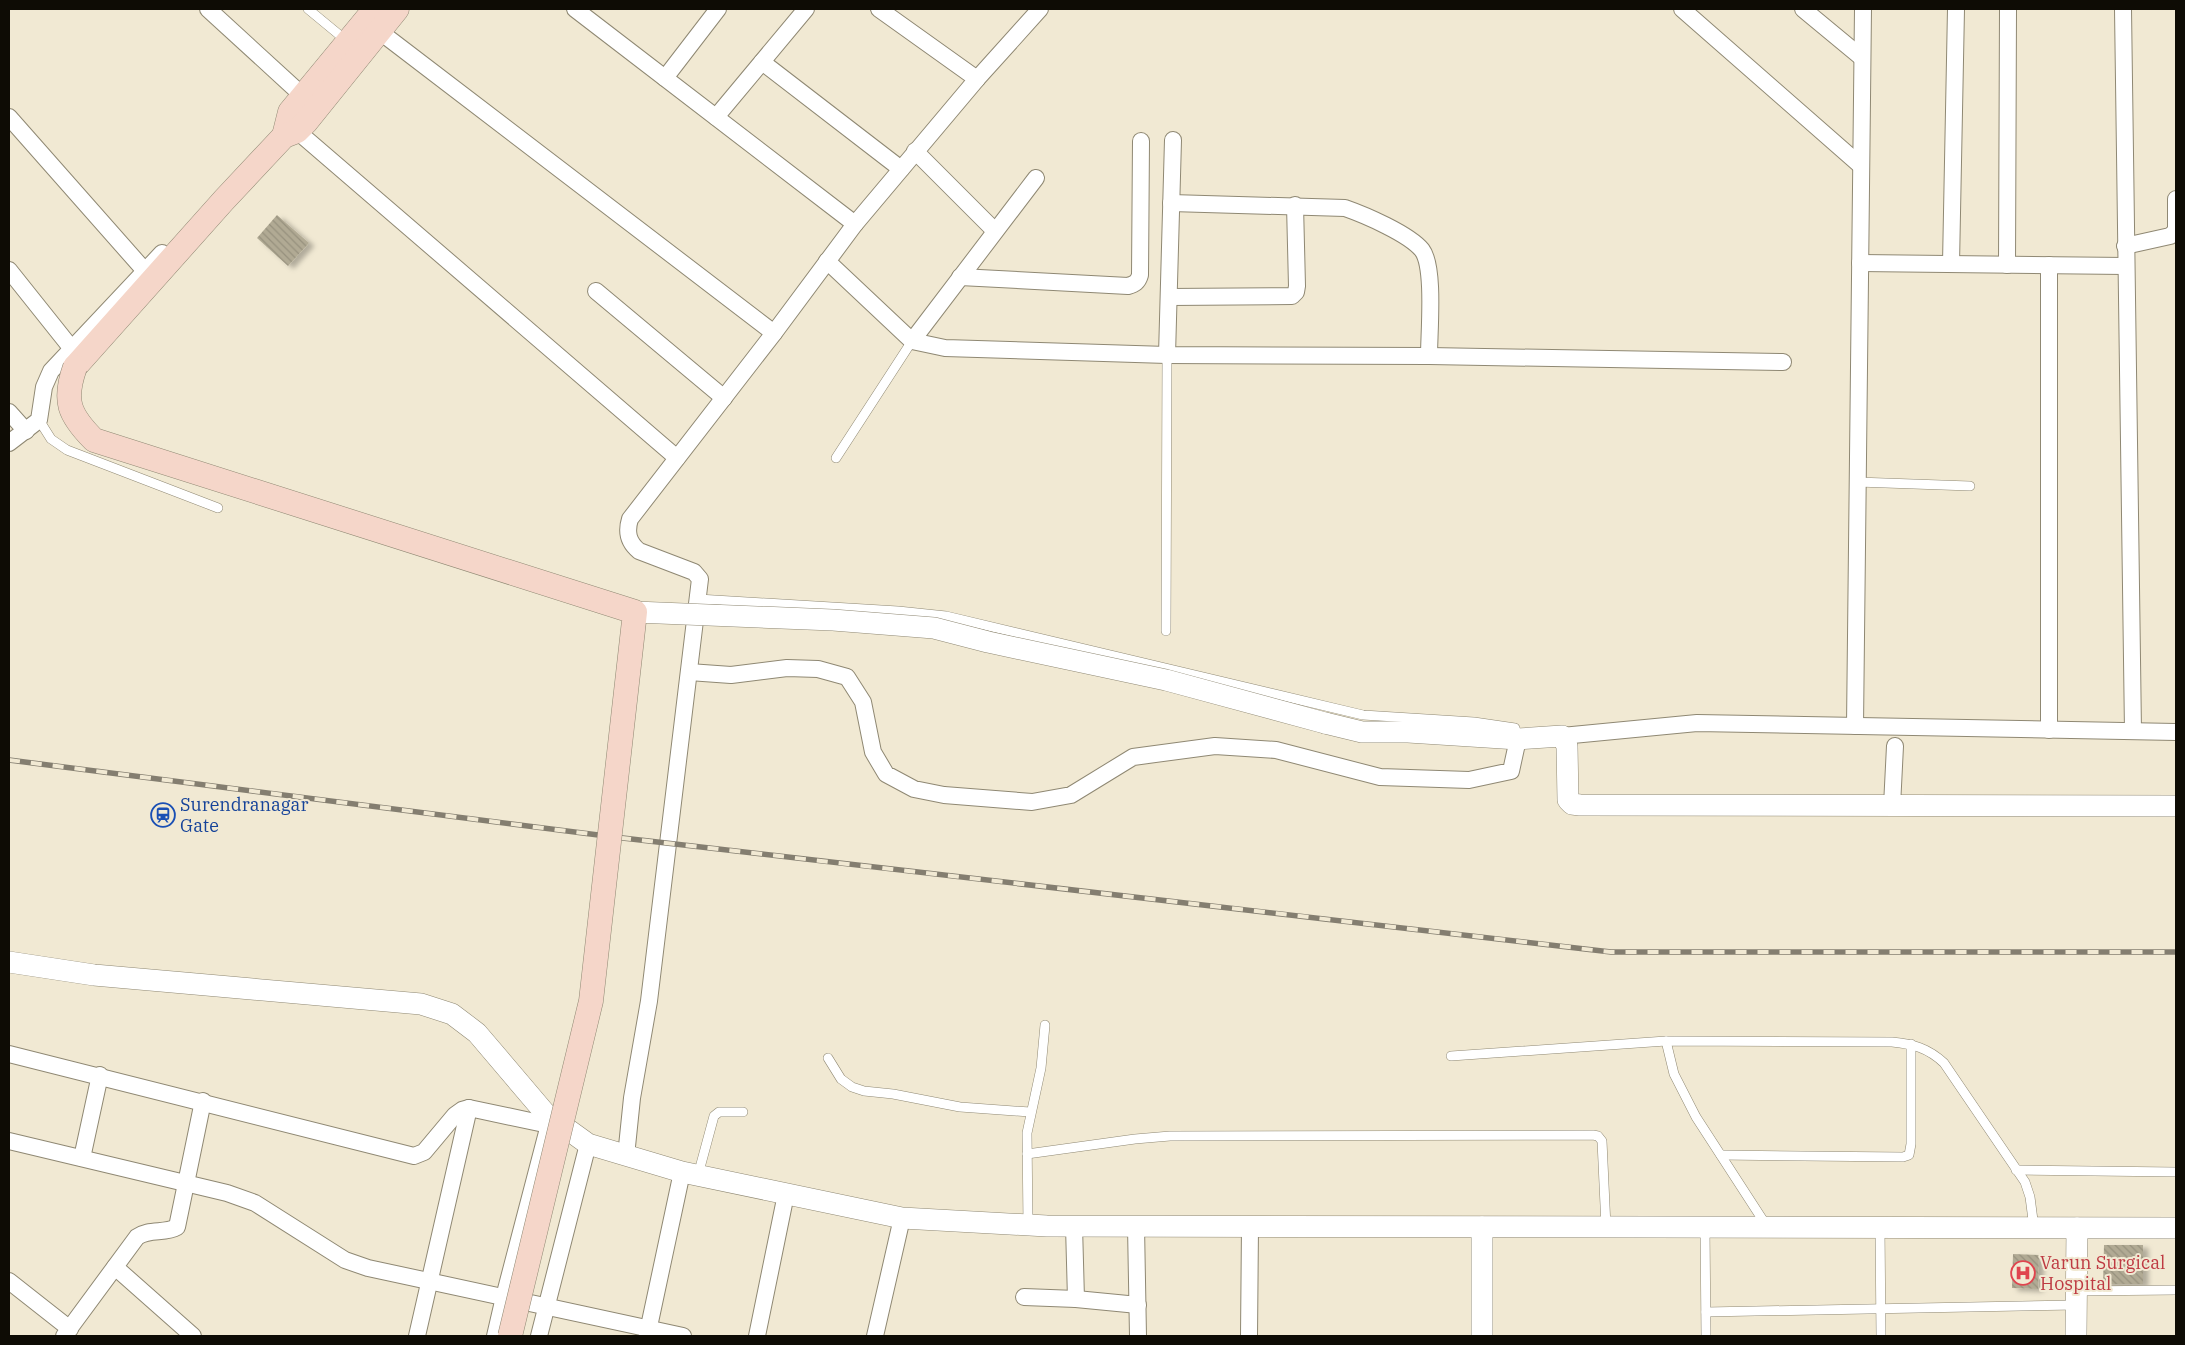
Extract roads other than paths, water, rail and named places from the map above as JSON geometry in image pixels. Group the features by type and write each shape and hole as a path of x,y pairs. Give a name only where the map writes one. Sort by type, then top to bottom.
{"main road":[{"path":"289,130 290,112 348,42 377,20 397,9"},
{"path":"377,20 306,122 289,130 74,358 69,405 77,423 94,440 635,612 591,1001 510,1336"}],"street":[{"path":"208,9 303,96"},
{"path":"576,9 855,224"},
{"path":"665,78 718,9"},
{"path":"716,117 806,9"},
{"path":"879,9 977,79"},
{"path":"626,1156 632,1098 649,1001 700,579 698,575 639,551 633,546 629,539 627,528 630,519 774,333 855,224 977,79 1040,9"},
{"path":"1682,9 1860,165"},
{"path":"1803,9 1861,57"},
{"path":"1855,726 1863,9"},
{"path":"1951,264 1956,9"},
{"path":"2008,9 2008,265"},
{"path":"2123,9 2133,731"},
{"path":"377,20 774,333"},
{"path":"762,62 901,168"},
{"path":"9,118 144,271"},
{"path":"9,443 39,420 44,387 51,371 74,358 144,271 289,130 677,458"},
{"path":"1167,355 1173,140"},
{"path":"960,278 1128,286 1138,281 1140,275 1141,141"},
{"path":"916,151 995,232"},
{"path":"912,341 1036,178"},
{"path":"2125,246 2170,236 2176,231 2176,199"},
{"path":"1171,203 1296,205 1345,208 1369,217 1416,244 1423,251 1429,271 1429,356"},
{"path":"1169,297 1292,296 1296,292 1297,286 1296,205"},
{"path":"827,260 912,341 944,348 1079,354 1429,356 1783,362"},
{"path":"1860,263 2126,266"},
{"path":"2049,265 2049,730"},
{"path":"9,270 74,358"},
{"path":"596,291 724,398"},
{"path":"9,412 26,431"},
{"path":"635,612 833,620 934,628 988,642 1166,680 1325,724 1362,732 1408,732 1518,739 1697,723 2176,732"},
{"path":"689,672 731,675 787,668 818,669 847,677 863,702 873,752 886,774 914,789 944,795 1032,802 1071,795 1133,757 1215,746 1276,750 1380,777 1469,780 1511,771 1518,739"},
{"path":"1562,736 1567,746 1568,800 1572,804 2176,806"},
{"path":"1892,806 1895,746"},
{"path":"9,962 94,975 421,1004 452,1014 477,1033 545,1112 550,1121 495,1336"},
{"path":"9,1054 203,1101 414,1156 424,1152 456,1115 462,1110 469,1108 550,1121 588,1144 690,1174 902,1218 1074,1226 2176,1228"},
{"path":"82,1158 100,1076"},
{"path":"9,1281 67,1332 142,1234 172,1229 177,1226 203,1101"},
{"path":"417,1336 469,1108"},
{"path":"9,1141 227,1193 255,1204 345,1260 368,1268 545,1306 647,1332 683,1336"},
{"path":"539,1336 545,1306 588,1144"},
{"path":"647,1332 690,1174"},
{"path":"757,1336 786,1194"},
{"path":"876,1336 902,1218"},
{"path":"1074,1226 1076,1299"},
{"path":"1136,1226 1138,1336"},
{"path":"1249,1336 1250,1227"},
{"path":"1482,1227 1482,1336"},
{"path":"2076,1336 2077,1228"},
{"path":"115,1267 193,1336"},
{"path":"1024,1297 1076,1299 1138,1305"}],"lane":[{"path":"308,9 348,42"},
{"path":"836,458 912,341"},
{"path":"1166,632 1167,355"},
{"path":"39,420 51,439 67,450 218,508"},
{"path":"1858,482 1970,486"},
{"path":"698,599 898,611 946,616 1363,715 1474,722 1515,728 1518,739"},
{"path":"1028,1225 1027,1154 1030,1112 1042,1059 1045,1025"},
{"path":"1666,1041 1674,1074 1682,1092 1767,1228"},
{"path":"1451,1056 1666,1041 1883,1042 1910,1044 1934,1054 1944,1063 2025,1182 2030,1197 2034,1228"},
{"path":"1721,1155 1903,1157 1909,1155 1911,1144 1910,1044"},
{"path":"828,1058 841,1080 852,1087 864,1091 893,1094 960,1107 1030,1112"},
{"path":"690,1174 714,1116 719,1112 743,1112"},
{"path":"1027,1154 1170,1136 1593,1135 1598,1136 1602,1141 1606,1227"},
{"path":"2016,1170 2176,1172"},
{"path":"1705,1228 1706,1336"},
{"path":"1880,1228 1881,1336"},
{"path":"1706,1312 1881,1309 2176,1290"}],"railway":[{"path":"9,760 614,837 1611,952 2176,952"}],"place":[{"name":"Surendranagar Gate","path":"163,815"},
{"name":"Varun Surgical Hospital","path":"2023,1273"}]}
